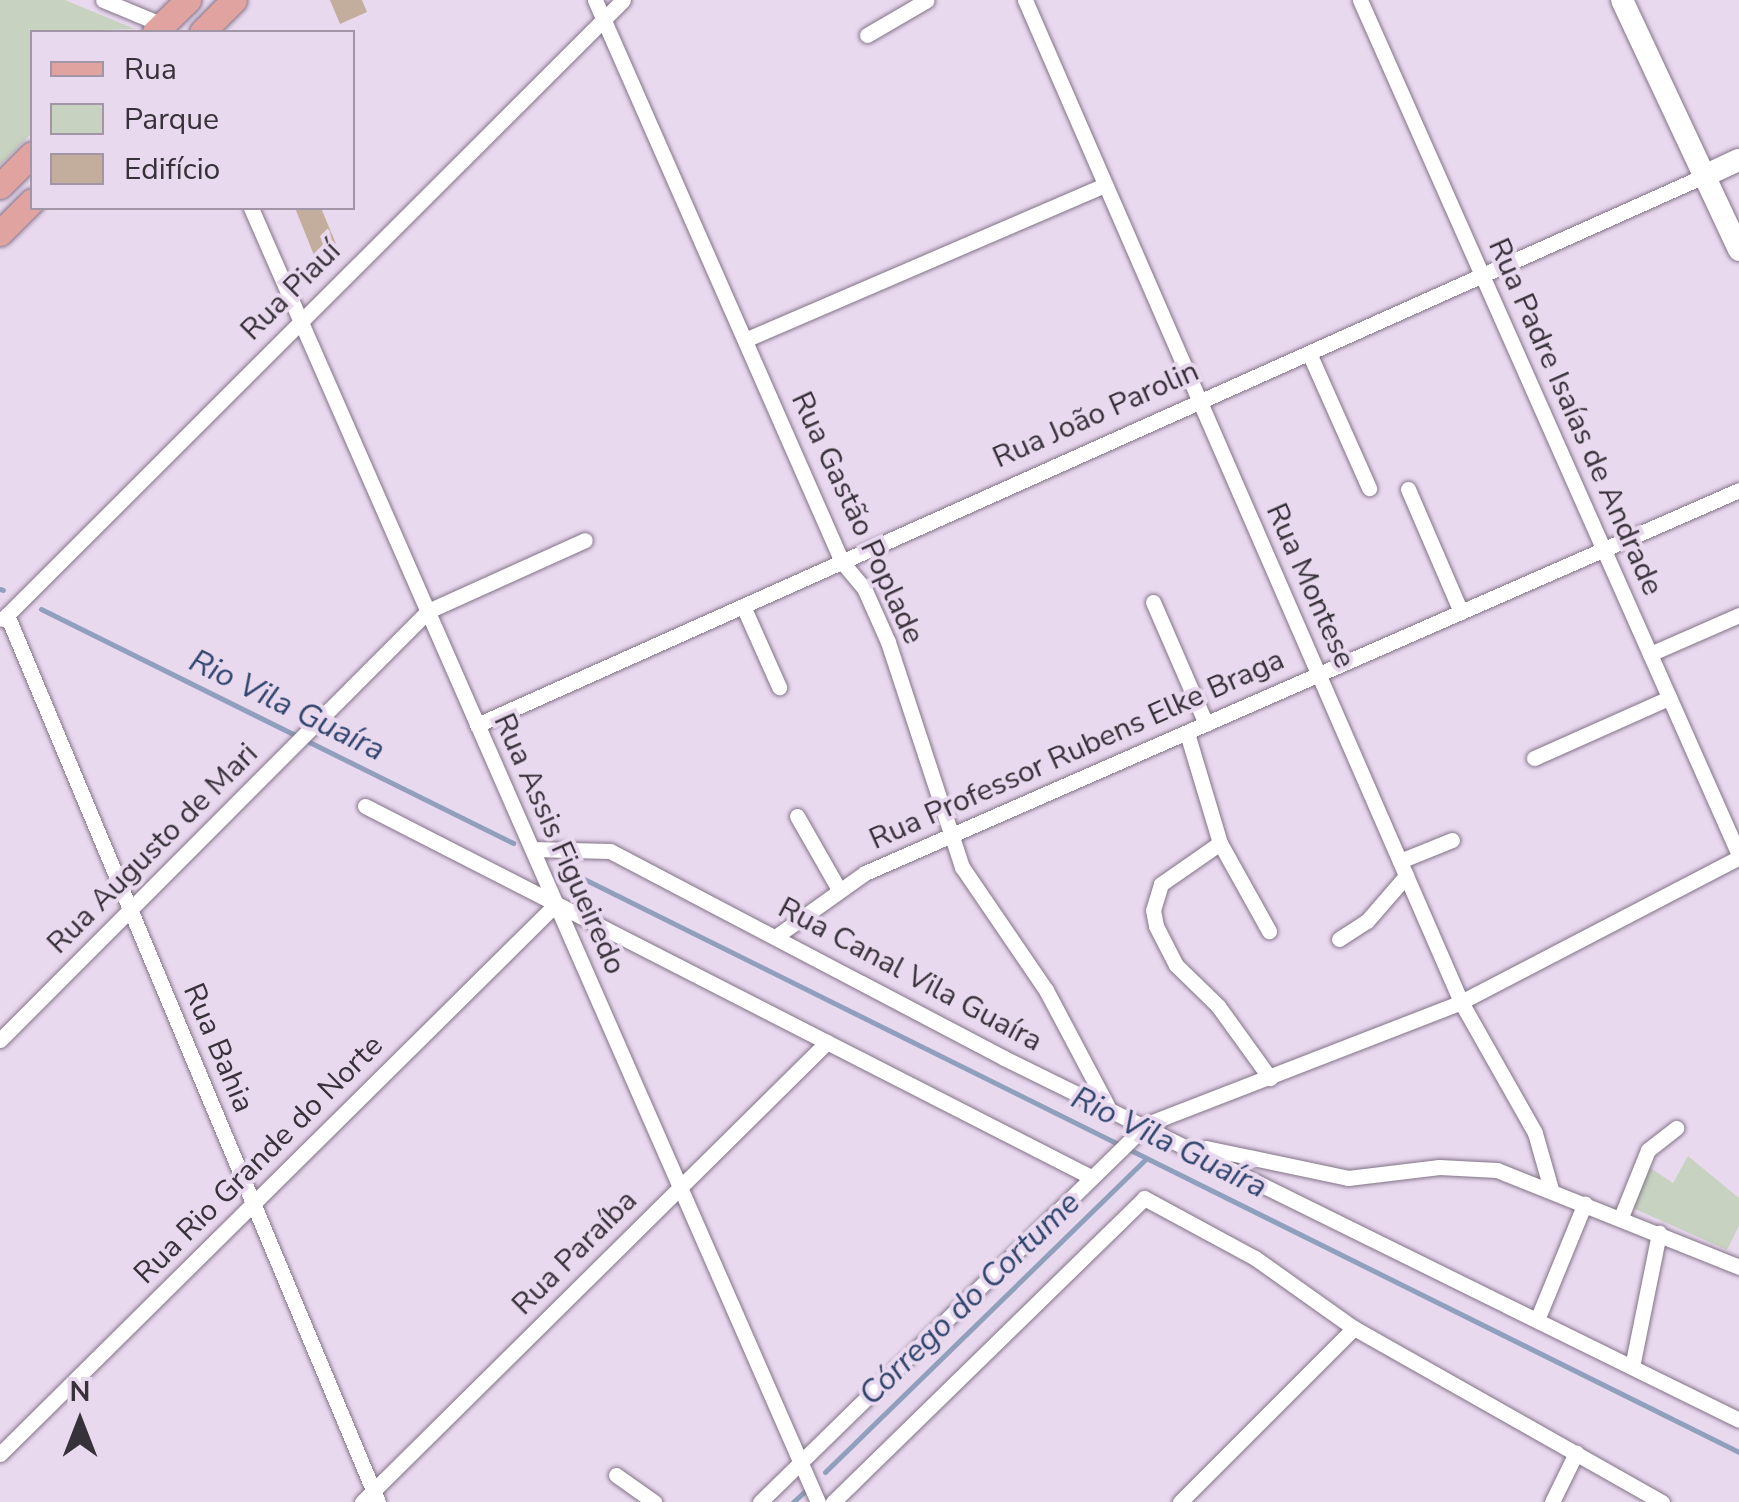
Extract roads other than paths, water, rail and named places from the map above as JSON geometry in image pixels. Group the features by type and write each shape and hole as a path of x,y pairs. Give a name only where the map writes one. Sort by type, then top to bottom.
{"main road":[{"path":"159,29 188,0"},
{"path":"204,30 234,0"},
{"path":"1622,0 1739,250"},
{"path":"0,186 30,156"},
{"name":"Rua João Parolin","path":"1704,176 1739,160"},
{"path":"0,233 30,203"}],"street":[{"path":"102,0 159,29"},
{"name":"Rua Gastão Poplade","path":"595,0 842,562 864,588 888,642 951,836 971,885 1046,990 1108,1105"},
{"name":"Rua Piauí","path":"3,618 623,0"},
{"path":"867,35 927,0"},
{"name":"Rua Montese","path":"1025,0 1462,1002 1535,1133 1551,1189"},
{"name":"Rua Padre Isaías de Andrade","path":"1360,0 1739,856"},
{"name":"Rua João Parolin","path":"477,724 1704,176"},
{"path":"744,340 1105,185"},
{"name":"Rua Assis Figueiredo","path":"252,210 818,1502"},
{"path":"1308,353 1369,488"},
{"path":"1408,488 1461,612"},
{"name":"Rua Professor Rubens Elke Braga","path":"778,935 838,888 1739,490"},
{"path":"428,610 585,540"},
{"path":"1153,602 1206,724"},
{"path":"743,606 779,687"},
{"name":"Rua Augusto de Mari","path":"0,1040 428,610"},
{"path":"1650,654 1739,615"},
{"name":"Rua Bahia","path":"3,618 253,1204 371,1498"},
{"path":"1534,758 1669,698"},
{"path":"1186,732 1220,843 1269,930"},
{"path":"365,806 1091,1177"},
{"path":"796,816 838,888"},
{"path":"1340,939 1367,921 1403,868 1452,840"},
{"path":"1220,843 1161,884 1153,910 1156,926 1176,965 1218,1006 1270,1078"},
{"name":"Rua Canal Vila Guaíra","path":"532,849 610,851 778,935 928,1019 1148,1124 1739,1420"},
{"path":"760,1502 1148,1124 1462,1002 1739,856"},
{"name":"Rua Rio Grande do Norte","path":"0,1454 556,904"},
{"name":"Rua Paraíba","path":"371,1498 826,1042"},
{"path":"1621,1217 1648,1150 1676,1128"},
{"path":"1189,1145 1348,1178 1464,1166 1551,1189 1734,1264 1739,1244"},
{"path":"833,1502 1144,1198 1255,1258 1354,1328 1662,1502"},
{"path":"1536,1320 1585,1204"},
{"path":"1632,1368 1659,1233"},
{"path":"1180,1502 1354,1328"},
{"path":"1552,1502 1576,1454"},
{"path":"616,1475 654,1502"}],"waterway":[{"name":"Rio Vila Guaíra","path":"41,609 513,843"},
{"name":"Rio Vila Guaíra","path":"578,876 1739,1452"},
{"name":"Córrego do Cortume","path":"825,1472 1145,1160"},
{"name":"Córrego do Cortume","path":"793,1502 804,1492"}]}
